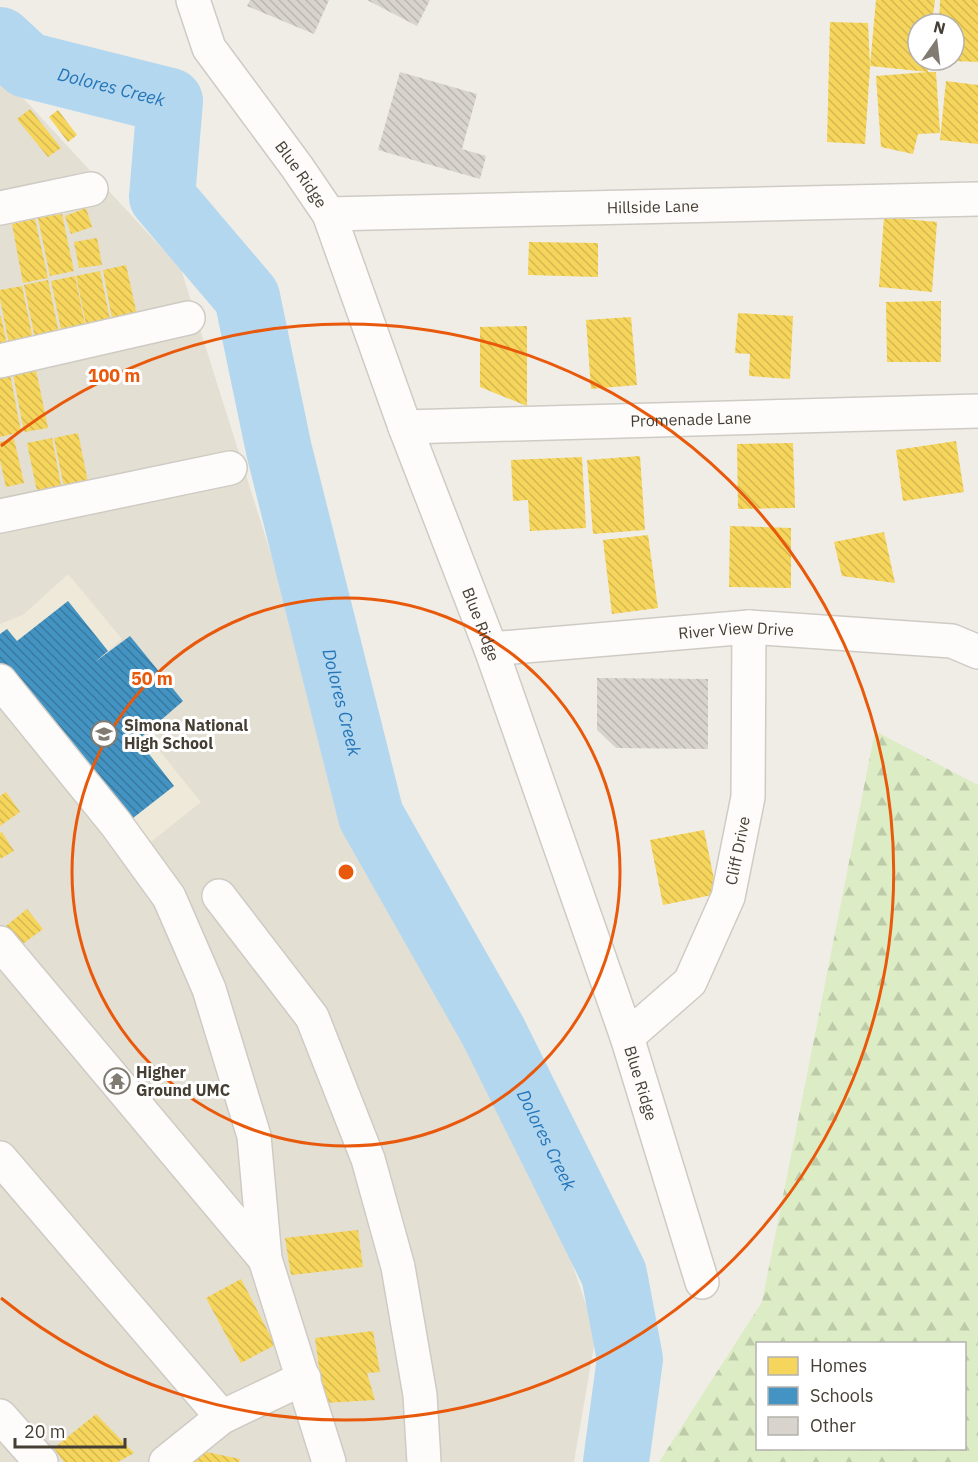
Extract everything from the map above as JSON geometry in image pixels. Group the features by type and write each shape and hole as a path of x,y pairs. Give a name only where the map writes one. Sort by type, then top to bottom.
{"street":[{"name":"Blue Ridge","path":"193,0 209,48 297,166 329,214 405,427 491,649 627,1037 702,1282"},
{"path":"0,208 91,189"},
{"name":"Hillside Lane","path":"329,214 978,199"},
{"path":"0,361 188,318"},
{"name":"Promenade Lane","path":"405,427 978,411"},
{"path":"0,516 230,468"},
{"name":"River View Drive","path":"491,649 749,627 952,641 978,652"},
{"name":"Cliff Drive","path":"627,1037 690,982 728,897 748,797 749,627"},
{"path":"0,681 116,824 169,897 209,989 254,1136 265,1259 329,1462"},
{"path":"219,896 312,1017 368,1159 398,1267 420,1395 424,1462"},
{"path":"4,957 265,1259"},
{"path":"0,1158 222,1417"},
{"path":"166,1462 222,1417 304,1378"},
{"path":"0,1416 41,1462"}],"shaded area":[{"path":"0,73 181,269 299,643 345,814 543,1179 596,1334 574,1462 0,1462"},
{"name":"Simona National High School","path":"68,574 122,639 91,666 201,802 151,842 0,657 0,624 23,615"}],"green space":[{"path":"875,731 978,785 978,1462 659,1462 762,1302"}],"building: Homes":[{"path":"876,0 935,0 934,12 906,12 906,70 870,66"},
{"path":"940,0 978,0 978,62 966,62 966,12 940,12"},
{"path":"830,22 868,23 870,66 865,144 827,142"},
{"path":"936,72 940,133 918,134 913,154 881,147 876,76"},
{"path":"946,81 978,85 978,144 940,140"},
{"path":"30,109 61,148 48,157 17,119"},
{"path":"58,110 77,135 68,142 49,117"},
{"path":"86,208 92,227 71,234 65,216"},
{"path":"62,214 74,271 50,276 38,218"},
{"path":"884,217 937,222 932,292 879,287"},
{"path":"35,219 48,278 23,283 12,224"},
{"path":"97,238 102,265 79,268 74,242"},
{"path":"529,242 598,243 598,277 528,275"},
{"path":"126,265 139,324 114,329 103,270"},
{"path":"100,271 112,329 88,334 76,276"},
{"path":"75,276 87,334 63,339 51,281"},
{"path":"48,280 60,338 36,343 24,285"},
{"path":"22,286 34,344 10,349 0,290"},
{"path":"941,301 941,362 887,362 886,302"},
{"path":"738,313 793,316 790,379 749,376 750,354 735,353"},
{"path":"0,316 8,350 0,352"},
{"path":"631,317 637,385 591,389 586,320"},
{"path":"527,326 527,406 480,387 480,327"},
{"path":"36,370 48,428 24,432 13,374"},
{"path":"10,374 21,432 0,437 0,376"},
{"path":"78,433 90,492 66,497 54,438"},
{"path":"52,438 63,496 39,501 27,443"},
{"path":"14,439 24,483 6,487 0,460 0,442"},
{"path":"956,441 964,492 903,501 896,450"},
{"path":"793,443 795,508 738,509 737,444"},
{"path":"640,456 645,530 593,534 587,460"},
{"path":"582,457 586,528 530,531 528,500 513,501 511,460"},
{"path":"730,526 791,528 791,588 729,587"},
{"path":"884,532 895,583 842,576 834,542"},
{"path":"648,535 658,608 612,614 603,540"},
{"path":"6,792 20,812 0,826 0,796"},
{"path":"704,830 717,894 663,905 650,840"},
{"path":"2,832 14,851 0,859 0,833"},
{"path":"27,909 43,929 16,949 1,930"},
{"path":"358,1230 363,1267 291,1275 285,1238"},
{"path":"241,1279 275,1345 241,1363 206,1298"},
{"path":"373,1331 380,1372 367,1373 375,1400 324,1403 315,1338"},
{"path":"96,1414 134,1453 118,1462 64,1462 54,1448"},
{"path":"192,1449 240,1459 239,1462 185,1462"}],"building: Schools":[{"name":"Simona National High School","path":"68,601 108,651 95,662 130,636 183,701 138,740 174,786 133,818 41,704 31,712 0,673 0,634 7,629 17,641"}],"building: Other":[{"path":"250,0 329,0 314,34 247,6"},
{"path":"367,0 430,0 417,26"},
{"path":"400,72 477,94 462,149 486,156 480,179 378,150"},
{"path":"597,678 708,679 708,749 616,748 597,730"}],"waterway":[{"name":"Dolores Creek","path":"0,40 27,65 170,101 162,197 247,297 279,450 371,816 493,1031 614,1274 630,1359 616,1462"}],"place":[{"name":"Simona National High School","path":"104,734"},
{"name":"Higher Ground UMC","path":"117,1081"}]}
